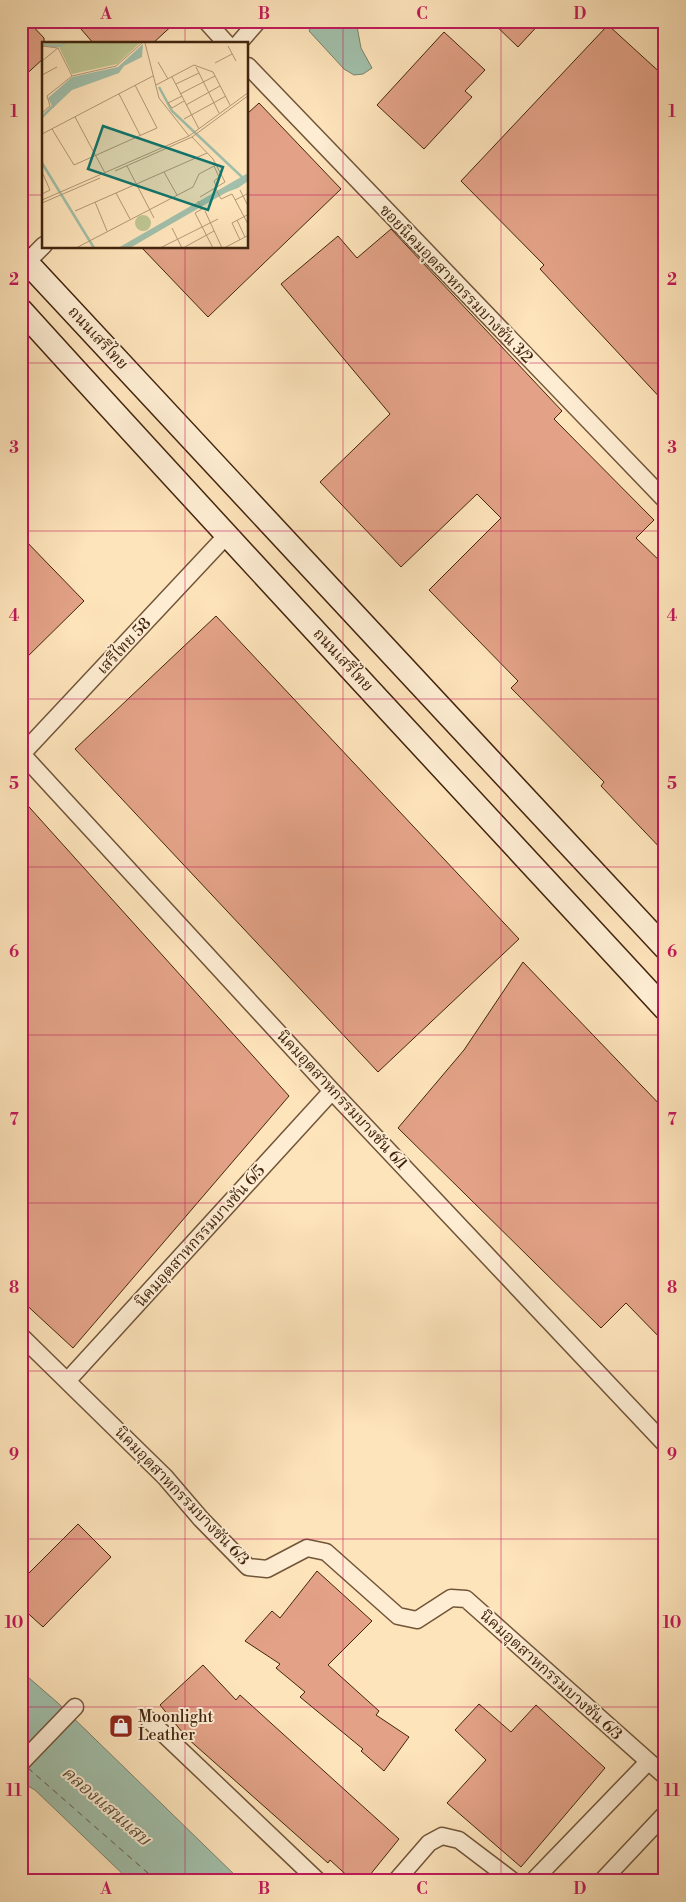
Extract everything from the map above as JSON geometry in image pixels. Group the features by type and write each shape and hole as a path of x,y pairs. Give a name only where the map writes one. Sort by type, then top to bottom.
{"main road":[{"name":"ถนนเสรีไทย","path":"23,262 665,948"},
{"name":"ถนนเสรีไทย","path":"21,310 226,536 293,605 665,1009"}],"street":[{"path":"206,21 225,42"},
{"path":"240,42 258,21"},
{"name":"ซอยนิคมอุตสาหกรรมบางชัน 3/2","path":"249,67 665,500"},
{"path":"23,262 42,247"},
{"name":"เสรีไทย 58","path":"22,754 226,536"},
{"name":"นิคมอุตสาหกรรมบางชัน 6/1","path":"22,754 332,1091 665,1444"},
{"name":"นิคมอุตสาหกรรมบางชัน 6/5","path":"68,1380 332,1091"},
{"name":"นิคมอุตสาหกรรมบางชัน 6/3","path":"21,1336 165,1477 201,1519 248,1566 267,1569 307,1548 326,1552 398,1616 417,1620 451,1598 466,1599 665,1776"},
{"path":"21,1764 74,1709"},
{"path":"149,1720 318,1881"},
{"path":"533,1881 648,1762"},
{"path":"602,1881 665,1814"},
{"path":"396,1881 429,1843 442,1836 459,1840 513,1881"}],"water":[{"path":"314,21 356,21 361,48 372,68 363,74 354,75 344,69 309,31"},
{"name":"คลองแสนแสบ","path":"21,1671 58,1703 241,1881 130,1881 35,1790 21,1782"}],"building":[{"path":"21,21 28,21 44,38 44,42 42,42 42,60 21,79"},
{"path":"74,21 177,21 154,42 92,42"},
{"path":"491,21 542,21 518,47"},
{"path":"608,25 665,77 665,403 540,269 544,265 461,181"},
{"path":"444,32 485,70 465,91 472,97 424,149 377,105"},
{"path":"259,103 341,189 208,317 143,249 249,249 249,112"},
{"path":"391,229 562,411 554,419 654,520 636,538 665,566 665,853 601,786 604,782 511,688 518,681 429,590 501,518 477,494 401,567 320,482 390,414 281,284 338,236 357,258"},
{"path":"21,536 84,601 21,663"},
{"path":"216,616 519,939 378,1072 75,749"},
{"path":"21,798 289,1096 73,1348 21,1300"},
{"path":"523,962 665,1110 665,1343 626,1303 601,1328 398,1128 464,1050"},
{"path":"78,1524 111,1557 43,1627 21,1607 21,1581"},
{"path":"317,1571 372,1621 328,1665 379,1711 376,1715 409,1737 384,1771 361,1751 363,1749 300,1697 305,1692 276,1668 280,1664 245,1641 272,1611 280,1618"},
{"path":"203,1665 236,1700 240,1695 399,1839 365,1881 353,1881 330,1860 328,1863 187,1738 160,1705"},
{"path":"479,1704 511,1732 536,1705 605,1768 521,1867 447,1803 486,1760 455,1730"}],"ferry route":[{"path":"28,1768 157,1881"}],"place":[{"name":"Moonlight Leather","path":"121,1726"}]}
